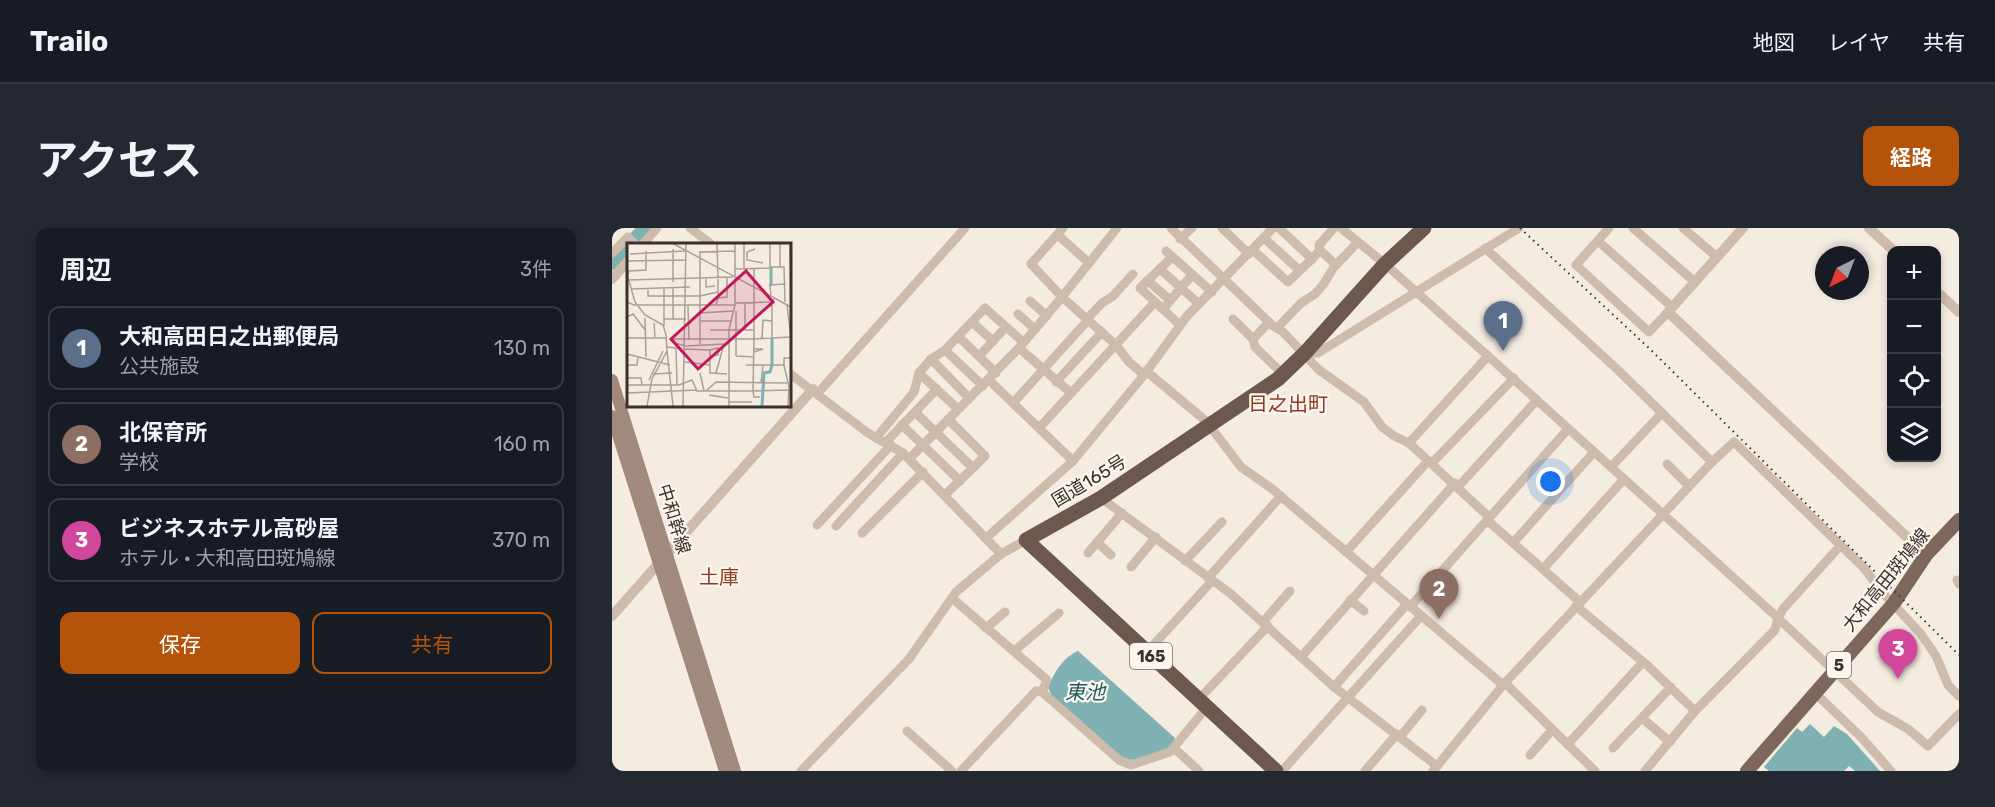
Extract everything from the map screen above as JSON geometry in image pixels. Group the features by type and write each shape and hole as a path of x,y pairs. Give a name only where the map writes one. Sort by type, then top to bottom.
{"highway":[{"name":"国道165号","path":"1026,540 1101,498 1210,426 1283,374 1305,353 1385,264 1424,228"},
{"name":"165","path":"1026,540 1276,771"}],"main road":[{"name":"中和幹線","path":"612,380 735,771"},
{"name":"中和幹線","path":"612,416 725,771"},
{"name":"大和高田斑鳩線","path":"1747,771 1894,603 1926,555 1959,520"}],"street":[{"path":"644,243 657,228"},
{"path":"690,228 710,243"},
{"path":"612,616 666,553 965,228"},
{"path":"1171,228 1180,239 1305,353 1318,369 1364,402 1383,427 1394,436 1409,442 1456,485 1513,543 1695,711"},
{"path":"1180,239 1192,228"},
{"path":"1222,228 1288,282 1320,250"},
{"path":"986,538 1073,461 1145,373 1180,325 1273,228"},
{"path":"1279,228 1312,260"},
{"path":"1336,265 1320,250 1318,245 1341,228 1514,378 1878,712 1908,729 1928,746 1959,714"},
{"path":"1305,353 1318,353 1519,228"},
{"path":"1609,228 1576,265 1649,332 1743,228"},
{"path":"1633,228 1695,282"},
{"path":"1683,228 1717,257"},
{"path":"1869,228 1889,246"},
{"path":"836,526 906,456 923,445 989,380 1047,316 1113,229"},
{"path":"1089,263 1060,231 1031,264 1062,297 1116,345 1129,362 1210,426 1241,467 1281,496 1408,606 1504,684 1595,771"},
{"path":"612,253 628,237 634,243"},
{"path":"1264,238 1299,270"},
{"path":"1598,241 1926,555"},
{"path":"1253,339 1315,294 1336,265 1358,242"},
{"path":"1485,248 1712,462"},
{"path":"1180,325 1140,288 1160,269 1169,254 1212,292"},
{"path":"612,279 627,262"},
{"path":"1160,269 1199,304"},
{"path":"1013,403 1102,303 1113,296 1133,274"},
{"path":"1039,428 1116,345 1159,305 1170,300 1192,275"},
{"path":"1148,281 1170,300"},
{"path":"1941,296 1959,312"},
{"path":"1030,301 1047,316"},
{"path":"876,438 914,392 919,373 986,308 1043,369 1071,393"},
{"path":"1018,314 1035,329"},
{"path":"1233,319 1253,339 1255,347 1283,374"},
{"path":"972,322 993,341"},
{"path":"979,356 1006,327"},
{"path":"1056,382 1102,332"},
{"path":"958,336 979,356 989,380"},
{"path":"945,350 989,380 1073,461"},
{"path":"1409,442 1488,356"},
{"path":"931,359 969,398"},
{"path":"919,373 958,410"},
{"path":"790,374 876,438 906,456 1001,554"},
{"path":"1346,552 1430,462 1514,378"},
{"path":"817,525 902,425 937,389"},
{"path":"1301,657 1373,574 1537,400"},
{"path":"915,412 973,468"},
{"path":"1611,467 1662,413"},
{"path":"945,495 985,456 948,419"},
{"path":"902,425 960,481"},
{"path":"1334,687 1568,429"},
{"path":"1101,498 1231,594 1334,687 1398,735 1437,769 1504,684 1689,486 1734,442 1864,568 1921,634 1936,656 1948,686 1959,696"},
{"path":"1513,543 1594,452"},
{"path":"1667,464 1689,486"},
{"path":"862,533 923,472"},
{"path":"1543,569 1624,479"},
{"path":"1147,652 1281,496"},
{"path":"1088,553 1122,513"},
{"path":"1185,561 1222,522"},
{"path":"1131,567 1156,537"},
{"path":"801,771 909,658 962,586 1001,554 1026,540"},
{"path":"1097,542 1111,555"},
{"path":"1645,771 1695,711 1775,630 1778,618 1840,546"},
{"path":"961,771 1036,691 1042,692 1128,768 1166,754 1173,748 1203,703 1290,591"},
{"path":"952,598 1047,680 1042,692"},
{"path":"1350,600 1364,611"},
{"path":"986,628 1005,612"},
{"path":"1014,651 1059,613"},
{"path":"1282,771 1420,616"},
{"path":"1568,744 1643,662"},
{"path":"1613,748 1671,687"},
{"path":"1815,693 1861,737 1891,771"},
{"path":"1365,771 1422,710"},
{"path":"1642,718 1670,742"},
{"path":"1530,755 1552,730"},
{"path":"907,731 952,771"},
{"path":"1173,748 1199,771"}],"water":[{"name":"東池","path":"1078,651 1175,738 1169,750 1146,758 1124,759 1053,698 1048,688 1053,677 1063,662"},
{"path":"1810,724 1824,737 1834,726 1847,734 1880,771 1855,771 1849,766 1844,771 1769,771 1764,767 1797,728 1802,732"}],"waterway":[{"path":"631,243 645,228"},
{"path":"612,263 627,247"}],"railway":[{"path":"1520,228 1651,350 1959,655"}],"place":[{"name":"大和高田日之出郵便局","path":"1503,351"},
{"name":"北保育所","path":"1439,619"},
{"name":"ビジネスホテル高砂屋","path":"1898,679"}],"district":[{"name":"日之出町","path":"1288,404"},
{"name":"土庫","path":"719,577"}]}
